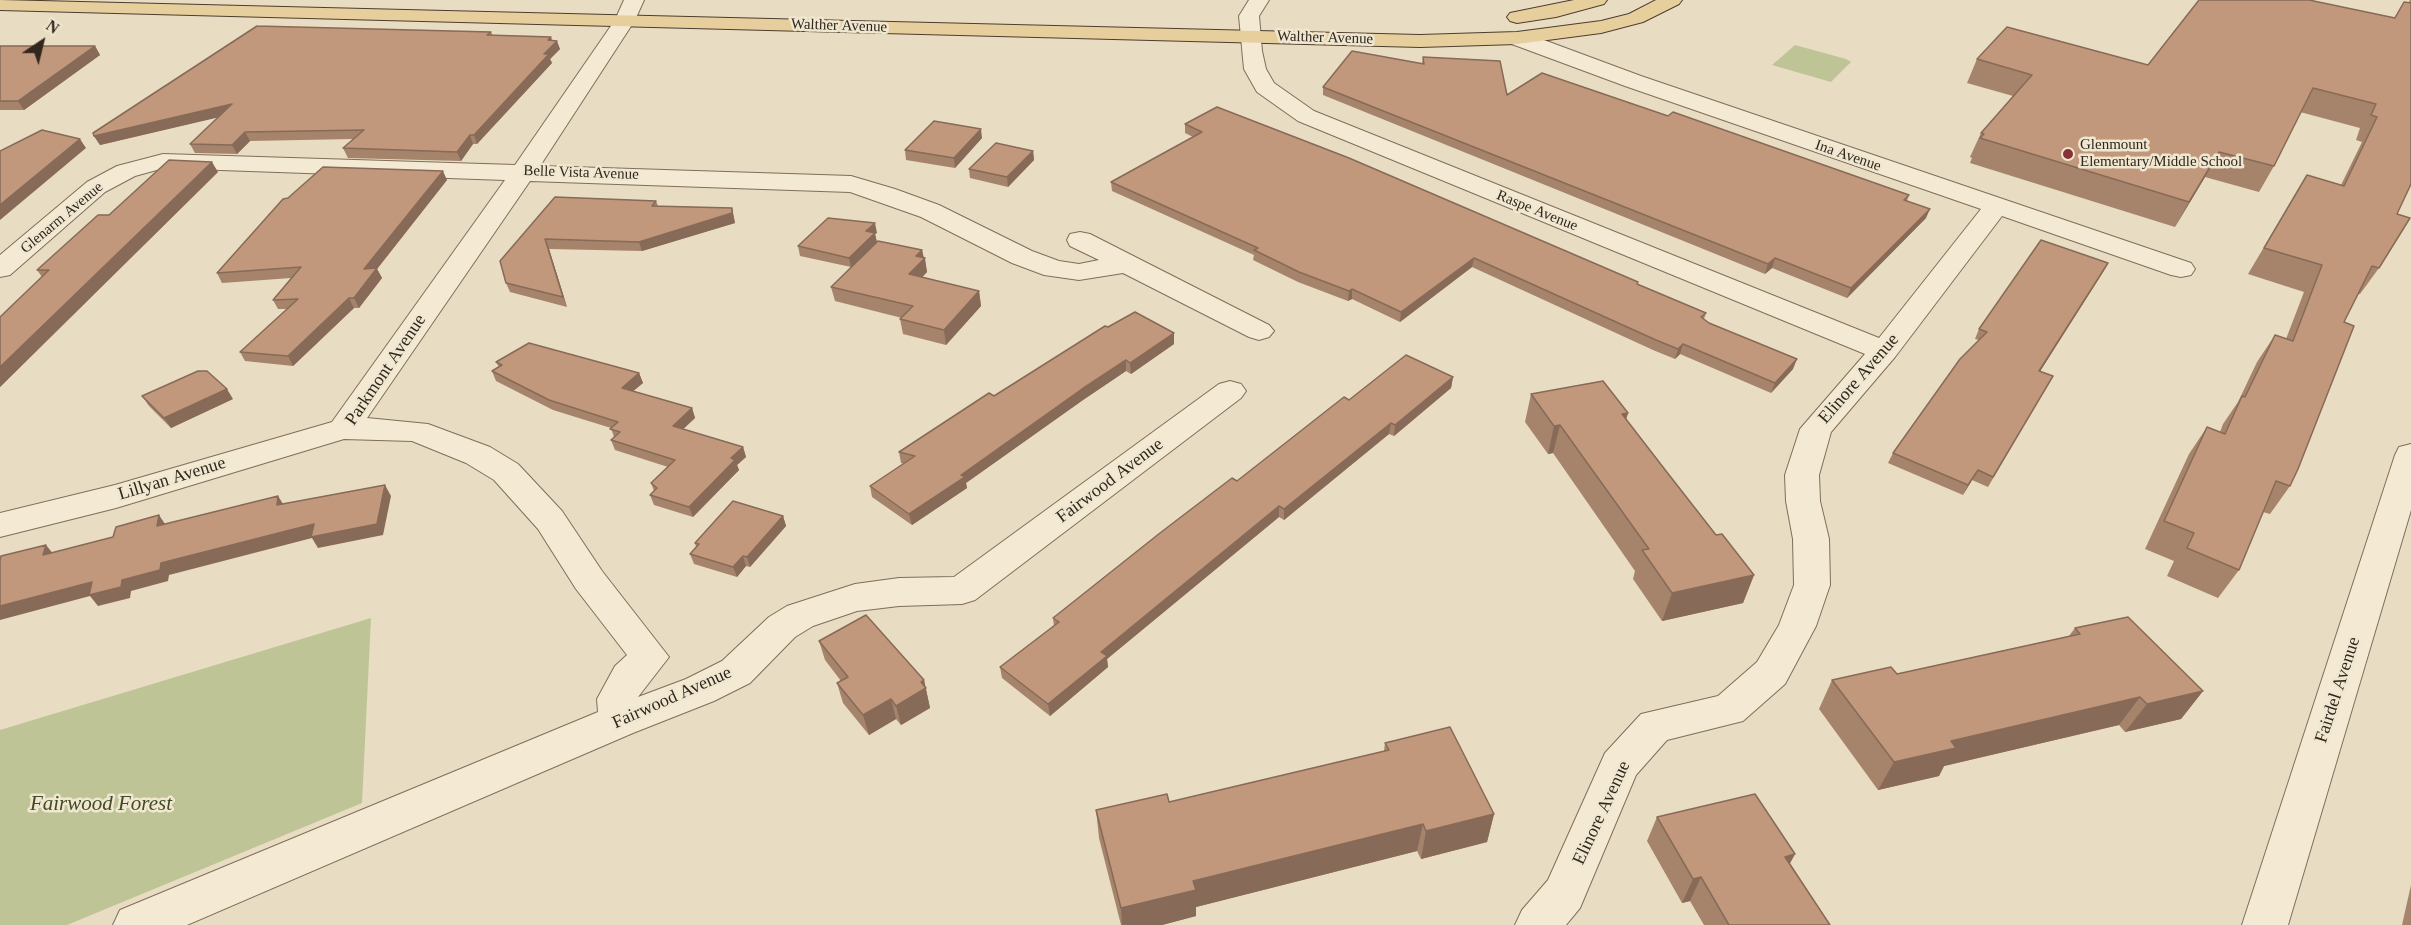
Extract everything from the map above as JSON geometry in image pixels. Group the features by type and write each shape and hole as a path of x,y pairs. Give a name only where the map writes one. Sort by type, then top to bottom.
{"main road":[{"name":"Walther Avenue","path":"0,4 625,5 1421,21 1528,16 1597,0"},
{"name":"Walther Avenue","path":"1248,17 1420,41 1517,38 1601,27 1636,18 1672,0"},
{"name":"Walther Avenue","path":"625,5 726,3"},
{"name":"Walther Avenue","path":"841,6 877,7"}],"street":[{"name":"Parkmont Avenue","path":"343,429 524,171 625,5"},
{"name":"Raspe Avenue","path":"1248,17 1255,69 1265,87 1306,116 1884,351"},
{"name":"Ina Avenue","path":"1517,38 1633,81 2181,269"},
{"name":"Belle Vista Avenue","path":"126,171 163,161 180,161 851,184 886,194 930,211 1054,269 1079,272 1126,264"},
{"name":"Glenarm Avenue","path":"0,269 96,187 126,171"},
{"name":"Elinore Avenue","path":"1538,925 1564,894 1620,765 1655,726 1729,710 1771,673 1797,626 1812,585 1811,539 1803,501 1802,475 1807,451 1816,429 1884,351 1996,207"},
{"path":"1080,240 1259,331"},
{"name":"Fairwood Avenue","path":"136,925 619,721 668,704 736,672 782,627 800,616 855,598 899,592 962,590 1230,391"},
{"name":"Parkmont Avenue","path":"343,429 385,428 417,431 477,455 506,472 550,520 589,580 650,657 629,676 617,699 619,721"},
{"name":"Lillyan Avenue","path":"0,525 116,496 343,429"},
{"name":"Fairdel Avenue","path":"2265,925 2402,519 2411,455"}],"green space":[{"path":"1795,45 1851,62 1831,82 1772,65"},
{"name":"Fairwood Forest","path":"371,618 362,803 67,925 0,925 0,730"}],"building":[{"path":"2199,0 2309,0 2395,18 2404,2 2411,3 2411,184 2397,214 2410,218 2379,268 2372,266 2344,322 2354,326 2298,469 2290,486 2276,481 2239,570 2187,548 2194,533 2164,521 2207,427 2225,434 2242,396 2245,397 2275,335 2293,341 2322,265 2264,248 2307,175 2344,186 2377,117 2371,115 2376,104 2313,88 2274,166 2219,152 2189,202 1980,138 1984,134 1981,133 2032,75 1977,59 2007,27 2148,65"},
{"path":"257,26 491,32 487,35 551,37 548,40 557,41 544,54 549,54 474,135 470,135 457,152 343,148 364,130 245,132 232,145 190,144 232,104 94,136 93,133"},
{"path":"0,46 95,46 18,101 0,101"},
{"path":"1352,51 1424,64 1423,57 1500,61 1507,95 1542,73 1668,116 1673,112 1909,195 1904,200 1930,209 1851,288 1775,258 1768,264 1323,87"},
{"path":"1217,107 1349,158 1638,282 1637,284 1706,313 1701,317 1709,323 1797,359 1775,383 1683,344 1678,349 1656,340 1474,258 1401,312 1352,289 1349,291 1299,272 1254,250 1258,248 1111,182 1202,132 1185,124"},
{"path":"934,121 981,129 954,158 905,150"},
{"path":"42,130 80,139 0,205 0,151"},
{"path":"996,143 1033,151 1007,177 969,169"},
{"path":"169,160 212,162 0,367 0,317 49,270 37,270 98,215 109,215"},
{"path":"323,167 443,171 364,269 377,268 354,298 349,298 288,356 240,352 298,299 273,300 301,267 217,273 283,199 288,198"},
{"path":"555,197 656,201 652,206 732,208 732,213 639,242 545,239 563,297 506,283 500,261"},
{"path":"828,218 875,223 866,231 875,233 849,258 798,246"},
{"path":"2041,240 2108,263 2039,371 2053,376 1993,477 1978,470 1968,485 1893,453 1960,359 1987,332 1979,329"},
{"path":"878,241 922,250 916,256 925,258 909,274 979,291 944,330 900,319 913,306 831,287"},
{"path":"1135,312 1174,333 1130,363 1126,360 1082,389 961,475 965,477 909,514 870,486 915,456 899,452 989,393 994,396 1105,326 1108,327"},
{"path":"529,343 639,373 622,388 692,408 673,426 743,447 731,458 735,460 689,507 650,495 657,488 651,483 675,460 611,440 620,432 610,429 618,422 549,400 492,371 502,365 496,362"},
{"path":"1406,355 1453,377 1395,425 1391,423 1284,509 1279,506 1101,652 1107,656 1048,704 1000,667 1059,622 1053,618 1160,533 1232,478 1237,481 1344,397 1349,400"},
{"path":"198,371 207,371 227,389 164,418 142,396"},
{"path":"1603,381 1628,413 1622,414 1666,471 1716,535 1722,534 1754,575 1672,593 1642,550 1649,549 1560,425 1554,426 1531,394"},
{"path":"385,485 377,524 311,537 314,524 161,563 160,570 122,580 121,587 89,595 92,582 0,606 1,556 46,545 43,555 113,537 116,527 159,515 157,526 278,496 277,505"},
{"path":"733,501 783,516 747,557 743,556 733,567 690,554 699,544 695,543"},
{"path":"866,615 924,680 921,682 926,688 896,706 891,699 863,715 837,683 848,677 819,641"},
{"path":"2128,617 2203,691 2147,704 2140,697 1951,741 1956,748 1894,762 1832,680 1891,667 1897,674 2080,634 2075,628"},
{"path":"1450,727 1494,814 1426,831 1423,824 1193,881 1196,890 1121,908 1096,810 1167,794 1169,802 1389,750 1385,743"},
{"path":"1755,794 1795,854 1785,857 1830,925 1729,925 1701,877 1693,879 1657,817"}],"place":[{"name":"Glenmount Elementary/Middle School","path":"2068,154"}]}
